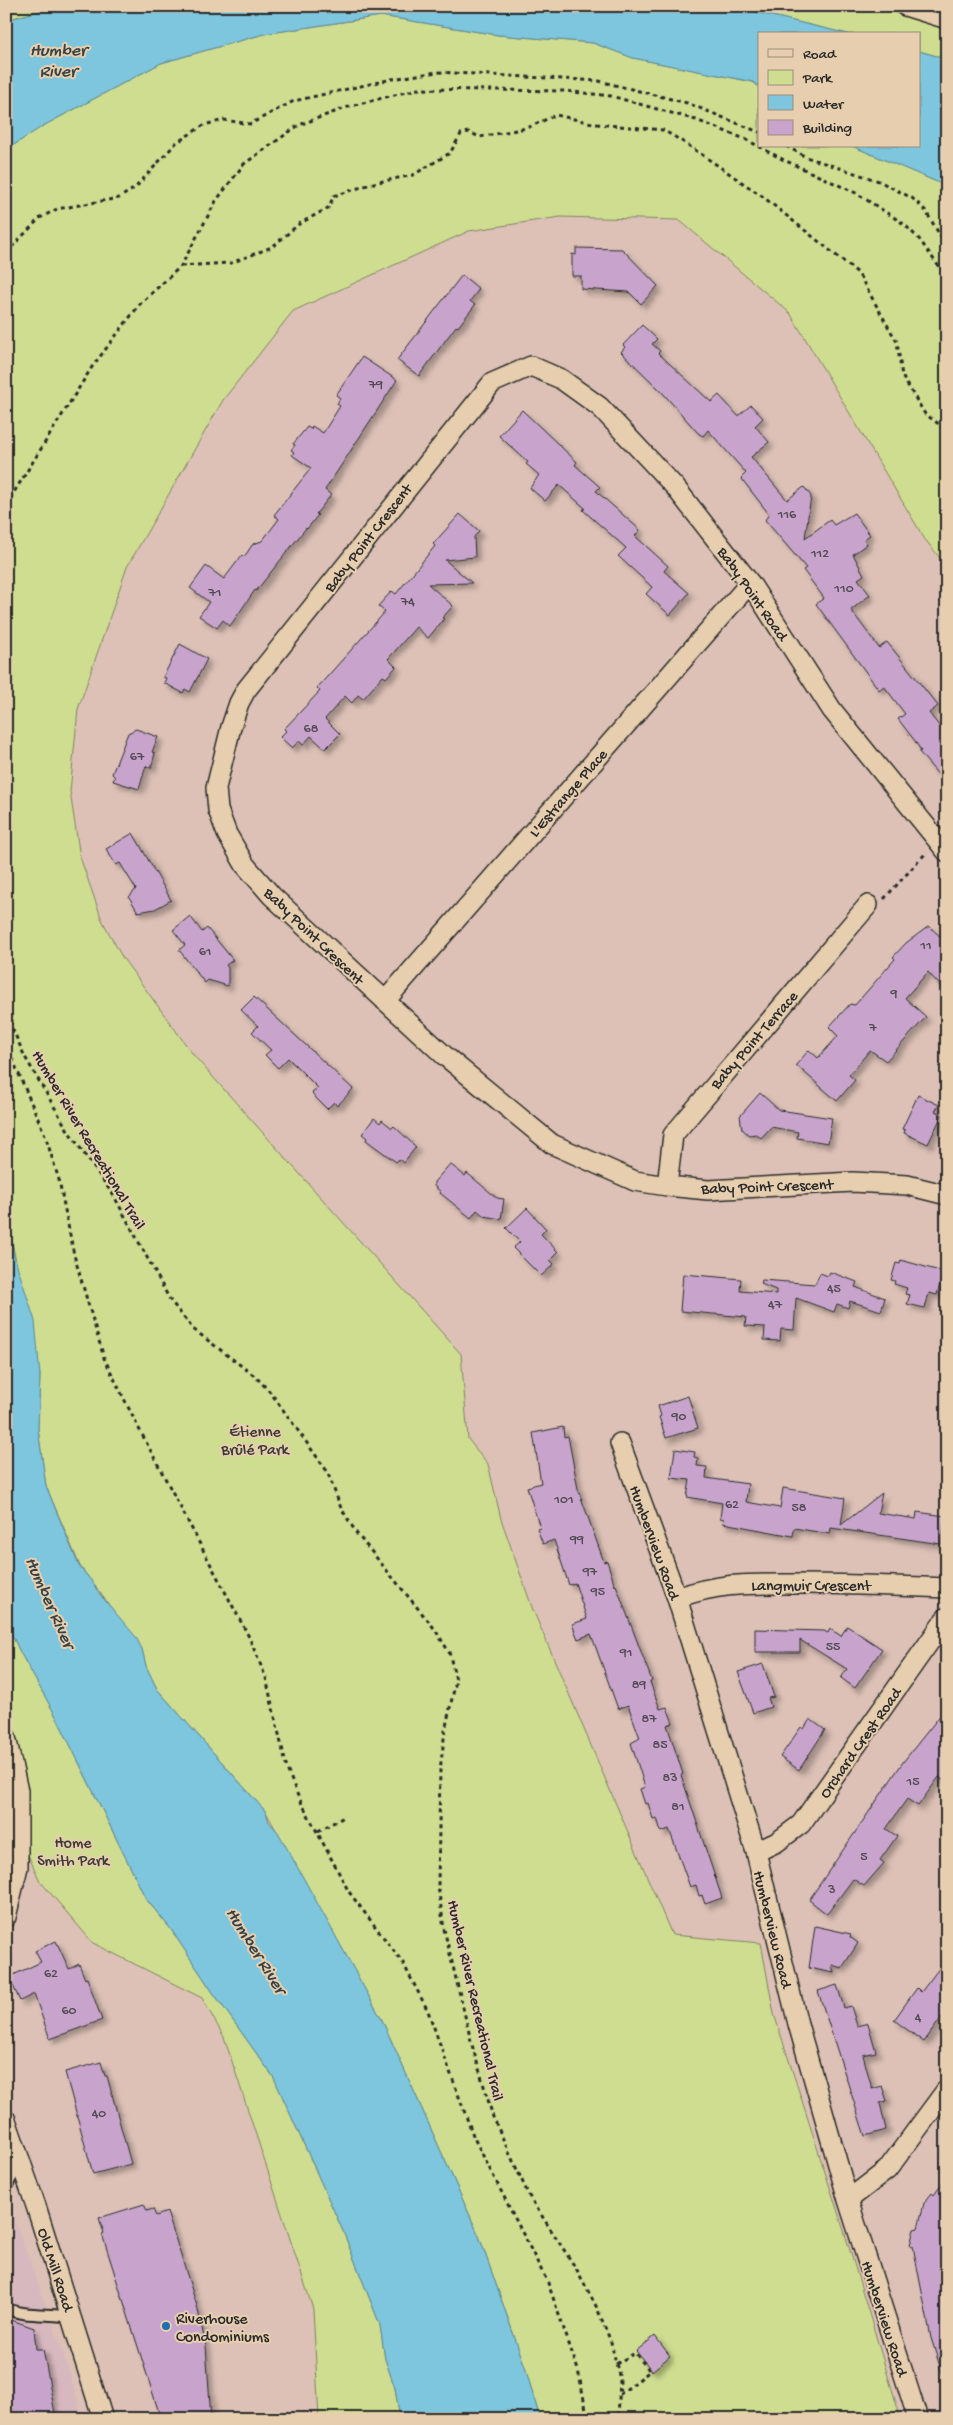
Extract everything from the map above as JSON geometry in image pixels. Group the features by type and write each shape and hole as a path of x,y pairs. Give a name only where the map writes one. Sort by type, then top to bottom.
{"street":[{"path":"905,6 947,19"},
{"name":"Baby Point Road","path":"531,366 561,379 600,407 676,488 750,583 832,710 947,852"},
{"name":"Baby Point Crescent","path":"531,366 492,383 246,690 239,703 221,762 216,788 218,810 227,834 245,865 272,896 445,1056 552,1144 635,1181 667,1186 708,1190 853,1182 907,1185 947,1195"},
{"name":"L'Estrange Place","path":"385,1000 750,583"},
{"name":"Baby Point Terrace","path":"667,1186 672,1135 874,904"},
{"name":"Humberview Road","path":"620,1443 677,1598 756,1852 798,2024 848,2200 918,2419"},
{"name":"Langmuir Crescent","path":"677,1598 702,1589 729,1584 832,1584 947,1588"},
{"name":"Orchard Crest Road","path":"756,1852 777,1842 801,1824 947,1617"},
{"path":"6,1737 18,1791 18,1867 6,1917"},
{"path":"848,2200 887,2170 947,2089"},
{"name":"Old Mill Road","path":"6,2120 72,2317 103,2419"}],"lane":[{"path":"6,2187 21,2161"},
{"path":"6,2308 14,2312 55,2314 72,2317"}],"path":[{"path":"6,254 40,218 57,209 119,198 135,188 176,143 204,125 224,120 250,124 294,101 401,77 437,72 599,81 687,103 758,132"},
{"path":"6,506 92,367 140,304 181,266 216,201 244,164 299,125 351,106 418,89 566,92 611,96 696,120 745,138 758,145"},
{"path":"181,266 231,263 272,247 299,224 328,208 334,196 374,183 413,176 450,153 461,134 468,132 480,137 527,128 556,115 597,124 663,130 762,196 858,273 897,342 902,376 925,414 947,430"},
{"path":"763,148 784,160 856,193 904,224 919,239 947,278"},
{"path":"790,148 806,157 879,181 912,198 925,210 947,248"},
{"path":"874,904 927,852"},
{"name":"Humber River Recreational Trail","path":"6,1014 25,1057 69,1132 114,1196 170,1300 193,1329 256,1377 271,1393 327,1471 341,1508 357,1534 434,1628 449,1652 456,1680 445,1731 440,1770 438,1886 446,1939 472,2045 493,2117 529,2196 577,2270 597,2308 611,2342 620,2380 618,2419"},
{"path":"6,1044 45,1135 59,1180 74,1255 104,1358 136,1423 249,1637 266,1678 287,1769 298,1796 349,1892 403,1964 428,2011 474,2138 548,2283 578,2370 588,2419"},
{"path":"318,1832 344,1818"},
{"path":"616,2364 634,2353 650,2371 619,2396"}],"shaded area":[{"path":"6,2197 63,2352 83,2419 6,2419"}],"green space":[{"path":"6,6 58,6 6,20"},
{"path":"730,6 947,6 947,59 920,51 920,32 840,32"},
{"name":"Étienne Brûlé Park","path":"381,16 498,35 593,43 633,58 753,82 758,86 758,148 857,148 937,182 947,189 947,567 924,538 790,313 679,220 560,217 469,231 293,311 223,400 127,567 78,709 70,792 80,857 102,920 122,957 195,1057 461,1354 468,1439 488,1464 501,1519 533,1610 672,1935 761,1943 774,2014 845,2234 901,2419 540,2419 525,2367 479,2236 382,2020 266,1812 157,1689 146,1666 142,1649 80,1566 46,1486 38,1429 40,1375 6,1214 6,150 43,126 161,63 264,34"},
{"name":"Home Smith Park","path":"6,1622 20,1652 57,1718 146,1899 170,1928 274,2078 343,2231 380,2325 385,2359 395,2388 400,2419 319,2419 313,2309 224,2037 202,1998 93,1943 40,1881 6,1807"}],"water":[{"name":"Humber River","path":"58,6 730,6 840,32 758,32 758,86 753,82 633,58 593,43 498,35 381,16 264,34 161,63 43,126 6,150 6,20"},
{"path":"920,51 947,59 947,189 937,182 857,148 920,148"},
{"path":"6,1214 15,1259 35,1321 40,1375 38,1429 46,1486 79,1566 94,1584 97,1591 136,1637 142,1649 146,1666 157,1689 266,1812 269,1822 278,1832 382,2020 479,2236 525,2367 540,2419 400,2419 395,2388 385,2359 380,2325 343,2231 274,2078 170,1928 146,1899 57,1718 20,1652 6,1622"}],"building":[{"path":"576,248 622,249 658,286 641,304 629,292 581,289 581,276 572,276 572,254 576,255"},
{"path":"462,275 479,289 470,301 475,305 458,327 456,326 419,376 397,360"},
{"path":"642,325 657,339 652,344 660,351 658,353 711,402 719,395 738,416 751,405 763,418 755,426 769,442 751,457 787,500 804,487 811,496 805,538 830,520 834,525 854,513 870,535 864,539 867,544 853,554 864,575 858,579 870,595 851,610 879,648 887,642 938,706 929,713 947,736 947,785 919,752 921,751 915,741 898,719 905,714 884,686 879,690 816,604 824,598 803,570 806,568 765,520 769,514 741,478 746,473 708,430 703,436 698,433 661,391 621,352 625,347 623,345"},
{"path":"362,357 397,380 325,490 331,495 316,514 318,515 255,590 230,626 223,620 217,628 199,616 209,602 190,588 206,566 224,579 242,555 244,557 253,544 262,541 279,519 274,515 311,468 292,455 294,452 291,450 295,445 293,444 307,427 311,429 312,426 323,433 340,406 337,404 340,398 336,395"},
{"path":"522,410 577,462 575,465 600,487 596,491 640,530 635,536 668,566 664,571 689,593 670,615 646,594 652,587 618,556 626,548 583,510 585,508 559,485 545,501 530,488 539,475 526,464 528,462 499,436"},
{"path":"460,514 479,531 474,537 475,557 445,560 472,583 428,584 453,606 442,618 444,619 428,638 416,627 388,659 396,667 386,678 383,676 363,699 358,695 352,703 345,696 325,719 340,734 325,749 311,736 303,745 299,741 292,748 280,737 286,731 284,729 320,691 317,688 385,612 378,606 392,591 396,594 435,546 433,544"},
{"path":"180,644 207,659 190,692 185,689 183,693 164,683 166,678 163,677"},
{"path":"136,729 158,737 152,752 155,753 151,768 146,766 139,789 113,781 115,777 112,774 128,733"},
{"path":"133,833 171,900 155,909 138,912 129,897 136,889 120,863 116,865 106,849"},
{"path":"190,916 202,932 207,928 233,960 226,965 228,968 228,986 208,980 205,983 179,950 185,945 173,930"},
{"path":"929,926 947,943 947,993 928,972 905,998 926,1017 886,1061 870,1050 849,1075 855,1080 837,1101 796,1065 809,1050 818,1058 838,1036 829,1027 850,1004 855,1005 895,959 893,957 906,943"},
{"path":"254,997 353,1089 337,1106 334,1102 327,1109 312,1093 318,1088 288,1058 278,1068 265,1055 271,1050 252,1032 258,1026 241,1010"},
{"path":"760,1093 779,1110 832,1118 828,1143 797,1138 798,1132 771,1127 761,1138 756,1134 749,1135 742,1129 740,1116"},
{"path":"918,1095 939,1105 935,1111 942,1115 928,1144 904,1133 905,1130 902,1129"},
{"path":"374,1118 380,1123 382,1120 392,1128 394,1126 416,1147 403,1163 399,1159 396,1162 366,1140 367,1138 362,1134"},
{"path":"450,1164 465,1176 467,1173 497,1198 504,1199 501,1219 484,1216 477,1210 471,1218 440,1193 434,1186 434,1182"},
{"path":"527,1208 546,1229 541,1234 558,1252 550,1260 554,1264 541,1276 513,1248 520,1242 506,1228"},
{"path":"901,1260 943,1272 937,1295 929,1293 925,1308 907,1304 910,1295 905,1294 907,1288 894,1284 895,1281 891,1280 896,1263 900,1264"},
{"path":"830,1272 857,1282 855,1287 885,1298 881,1311 850,1301 848,1308 837,1304 834,1312 796,1298 794,1330 781,1329 780,1341 764,1340 765,1327 745,1326 746,1317 680,1311 683,1274 741,1279 740,1291 776,1294 776,1290 761,1284 762,1280 815,1284 820,1273 828,1276"},
{"path":"688,1396 698,1428 666,1438 659,1417 661,1416 658,1406"},
{"path":"563,1427 564,1437 568,1436 578,1489 604,1562 607,1561 652,1681 650,1682 660,1709 667,1707 673,1723 667,1725 683,1774 681,1775 722,1898 705,1904 702,1895 699,1896 696,1885 690,1887 669,1829 661,1832 657,1818 653,1819 648,1803 645,1804 640,1789 645,1787 631,1743 640,1738 628,1705 618,1709 591,1634 578,1639 572,1624 587,1619 575,1583 569,1585 554,1540 543,1544 537,1529 540,1528 527,1487 541,1483 533,1433"},
{"path":"675,1449 695,1452 694,1457 698,1458 697,1466 707,1467 706,1478 748,1484 746,1502 780,1508 783,1488 845,1498 841,1525 882,1493 878,1513 916,1519 917,1512 945,1516 941,1544 831,1528 830,1534 794,1528 793,1536 723,1523 724,1519 720,1518 722,1503 687,1497 690,1480 671,1478"},
{"path":"847,1626 882,1649 855,1688 841,1678 847,1669 800,1640 800,1652 755,1652 755,1629 824,1631 828,1633 830,1629 841,1636"},
{"path":"763,1664 774,1697 768,1698 771,1707 753,1713 738,1672"},
{"path":"947,1707 947,1783 939,1777 918,1806 907,1799 886,1829 897,1836 880,1860 884,1863 864,1886 853,1879 827,1914 809,1900 903,1762"},
{"path":"810,1719 825,1730 799,1770 780,1757 801,1727 804,1729"},
{"path":"815,1926 851,1934 850,1937 858,1943 842,1968 832,1965 834,1973 809,1968"},
{"path":"56,1941 69,1969 79,1964 85,1979 87,1978 102,2020 50,2039 34,1994 20,2001 9,1977 41,1962 35,1951"},
{"path":"947,1958 947,2010 924,2042 894,2020 917,1988 921,1992"},
{"path":"837,1985 844,2008 851,2006 857,2026 868,2023 876,2052 863,2055 872,2089 882,2086 887,2101 880,2103 886,2130 865,2136 818,1991"},
{"path":"101,2062 105,2076 107,2076 131,2164 93,2174 65,2072"},
{"path":"947,2177 947,2376 943,2376 931,2338 913,2246 910,2245 914,2229 918,2228 924,2203 932,2193 934,2195"},
{"name":"Riverhouse Condominiums","path":"144,2204 147,2211 153,2209 156,2216 167,2212 197,2306 206,2346 211,2419 161,2419 102,2234 104,2233 99,2218"},
{"path":"6,2318 34,2328 36,2349 43,2349 56,2419 6,2419"},
{"path":"655,2336 670,2356 652,2371 636,2351"}],"place":[{"name":"Riverhouse Condominiums","path":"166,2326"}]}
